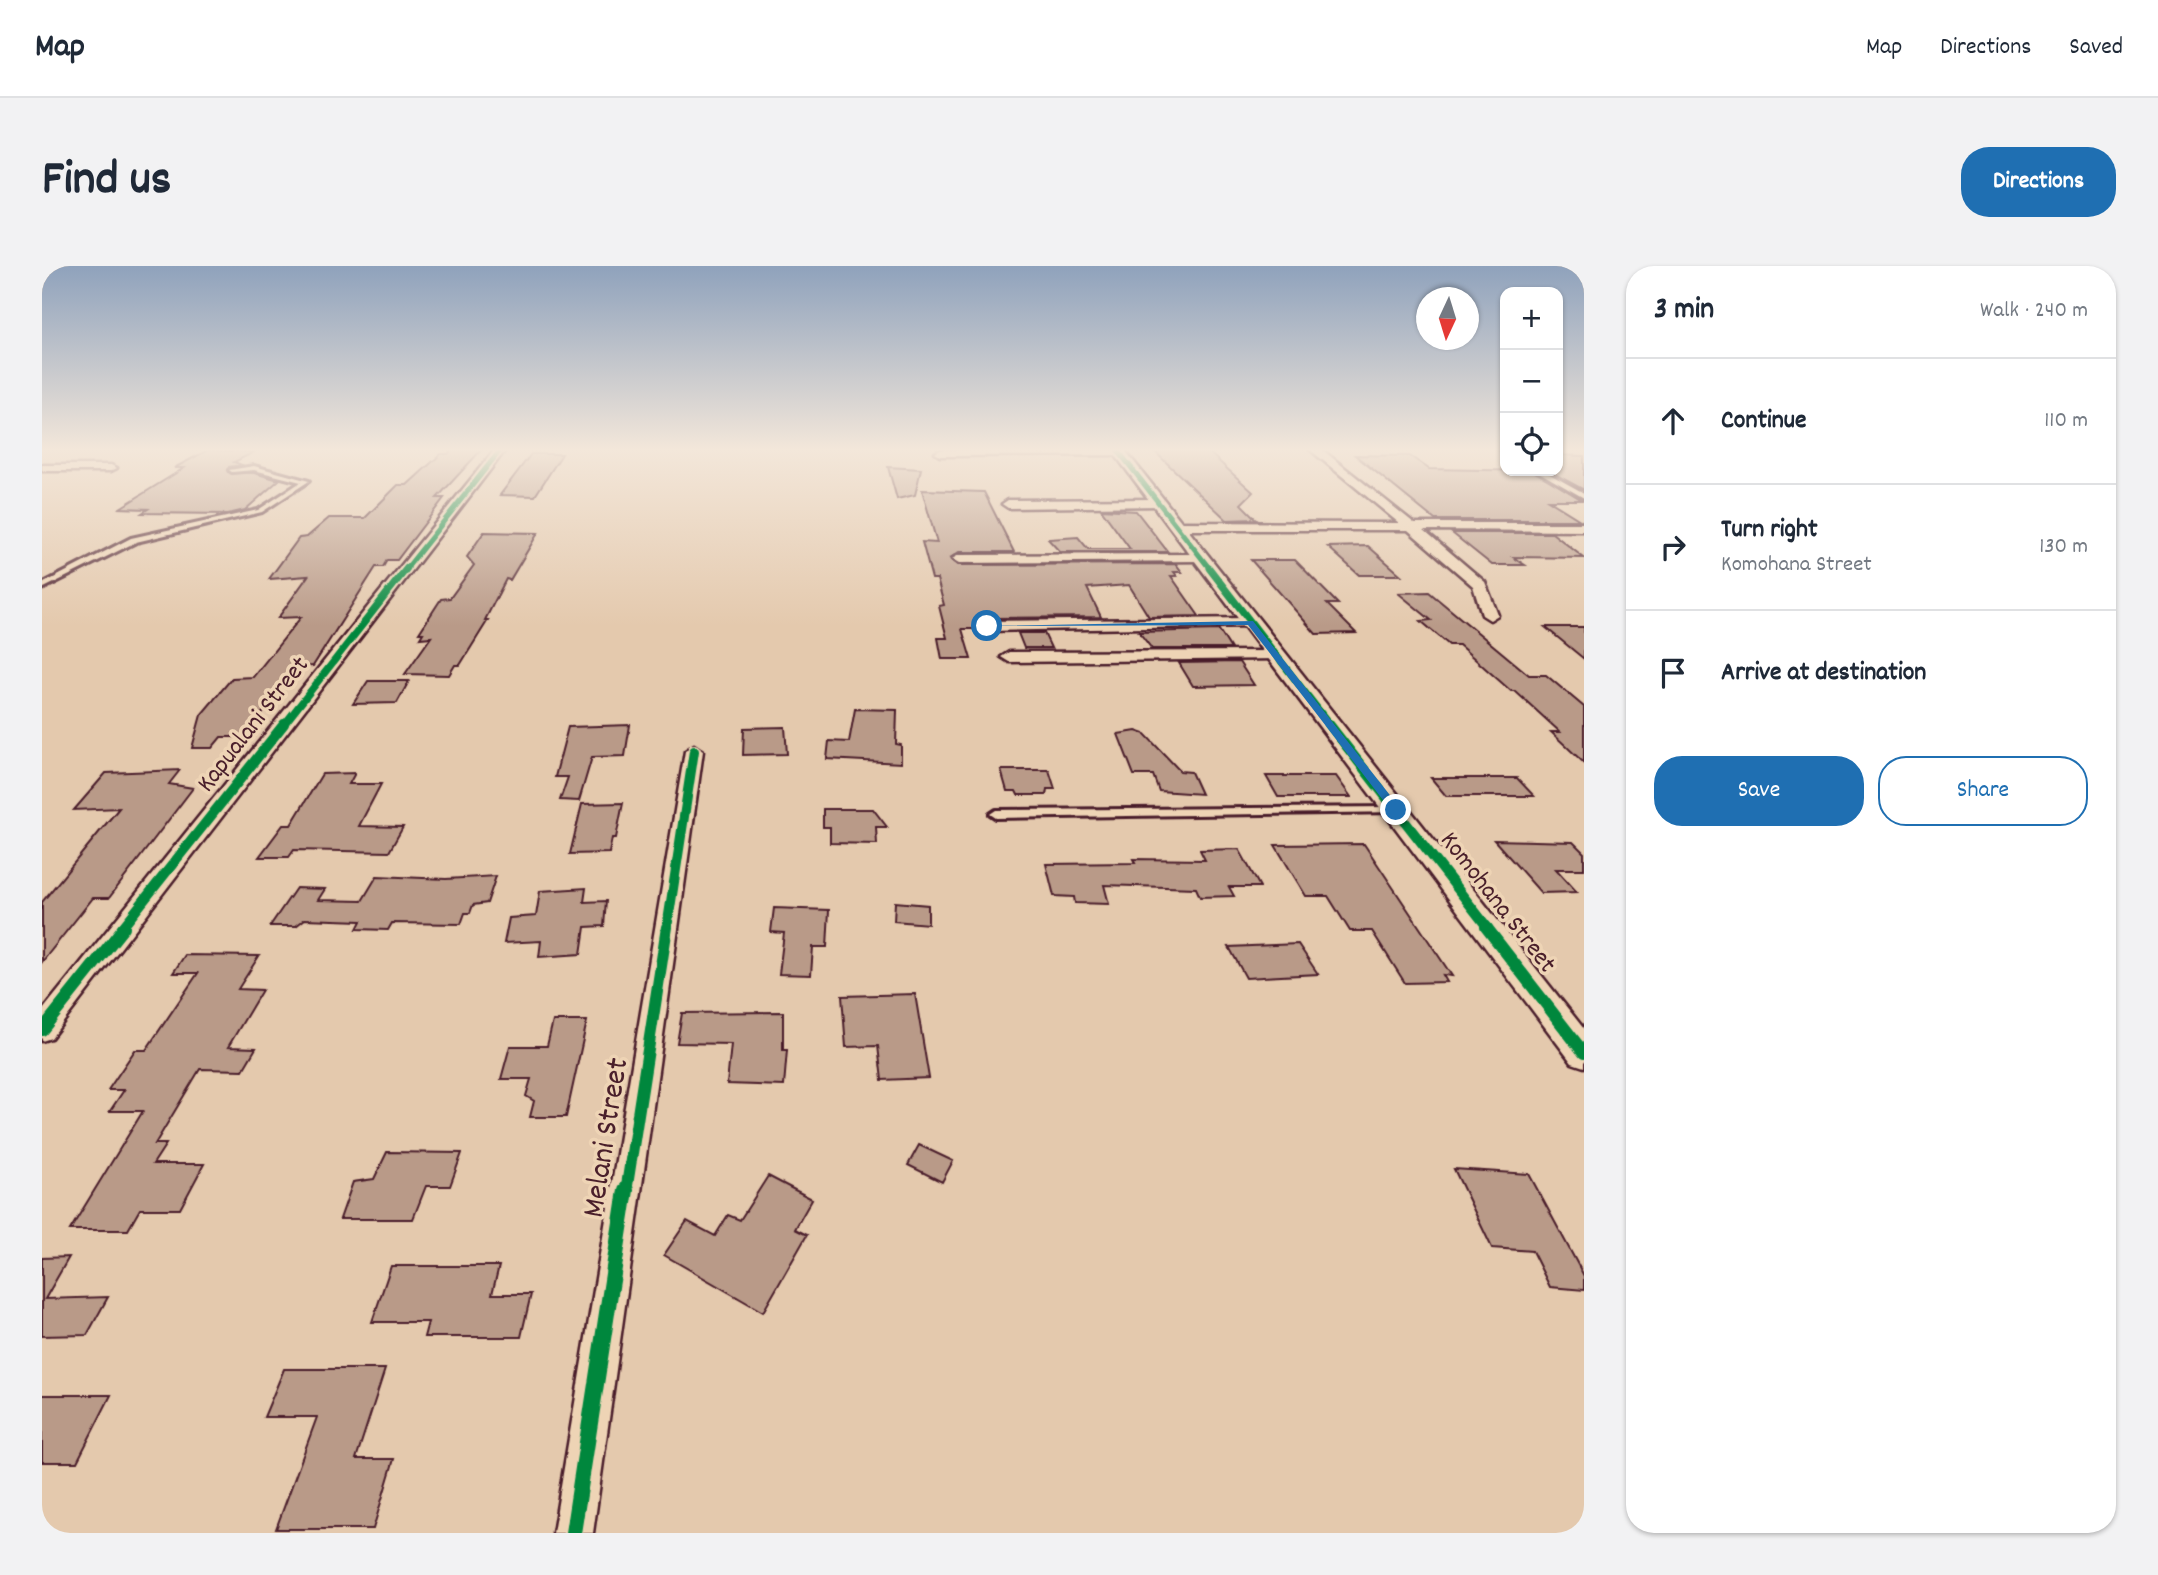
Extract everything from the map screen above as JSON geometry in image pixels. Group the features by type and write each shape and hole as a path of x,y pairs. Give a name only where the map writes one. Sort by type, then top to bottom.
{"street":[{"name":"Kapualani Street","path":"42,1030 456,507"},
{"name":"Komohana Street","path":"1161,507 1584,1053"},
{"path":"1387,507 1468,572 1480,585 1490,615"},
{"path":"1176,526 1584,527"},
{"path":"959,559 1200,558"},
{"path":"987,626 1250,623"},
{"path":"1009,656 1276,656"},
{"name":"Melani Street","path":"573,1533 694,751"}],"lane":[{"path":"42,587 134,540 260,512 267,507"},
{"path":"996,814 1396,810"}],"building":[{"path":"248,507 228,514 142,513 148,509 120,508"},
{"path":"376,507 437,507 397,560 387,560 383,567 376,567 313,666 294,667 246,737 221,737 212,748 192,748 201,715 232,678 253,677 301,617 278,618 308,576 269,579 299,538 307,537 329,518 365,518"},
{"path":"927,507 992,507 1014,552 959,552 950,558 958,565 1176,564 1182,572 1174,572 1177,576 1171,576 1199,616 1149,617 1129,585 1087,588 1101,617 987,618 977,622 978,629 962,629 971,659 942,659 938,638 947,638 939,606 944,605 937,579 932,579 922,542 937,543"},
{"path":"1213,507 1244,507 1256,519 1227,520"},
{"path":"1419,507 1559,507 1580,520 1435,520"},
{"path":"1101,509 1136,511 1168,552 1060,552 1048,539 1078,537 1088,549 1130,549"},
{"path":"484,532 538,533 510,580 506,579 485,620 488,620 460,665 455,665 449,675 405,674 431,637 420,638 423,633 419,633 441,599 450,598 474,565 467,557"},
{"path":"1452,533 1552,533 1584,558 1513,557 1525,565 1492,565"},
{"path":"1368,546 1401,575 1359,575 1328,547"},
{"path":"1251,560 1295,560 1338,604 1327,604 1356,633 1316,634"},
{"path":"1429,592 1529,675 1546,675 1584,707 1584,763 1551,732 1560,732 1459,645 1449,645 1421,621 1431,620 1398,593"},
{"path":"1545,627 1584,627 1584,659"},
{"path":"1219,630 1231,649 1152,649 1139,632"},
{"path":"1018,633 1044,633 1051,648 1024,648"},
{"path":"1239,662 1254,685 1193,686 1179,663"},
{"path":"368,681 409,681 397,703 353,704"},
{"path":"855,709 897,710 896,744 901,745 901,763 827,759 829,741 849,742"},
{"path":"630,725 625,756 592,757 579,801 560,800 568,777 555,777 568,727"},
{"path":"785,727 787,754 743,755 744,728"},
{"path":"1136,731 1145,734 1180,771 1191,772 1201,794 1159,791 1153,775 1134,775 1118,734"},
{"path":"180,770 169,784 193,788 109,898 93,898 42,962 42,902 119,808 74,810 106,773"},
{"path":"1001,770 1049,770 1055,789 1047,789 1046,795 1018,795 1016,791 1007,791"},
{"path":"355,773 349,784 381,784 359,826 403,827 389,852 294,850 289,857 259,857 283,825 291,825 322,774"},
{"path":"1266,776 1336,776 1351,797 1278,797"},
{"path":"1431,778 1517,778 1534,796 1446,796"},
{"path":"623,803 616,838 612,838 609,853 570,854 582,804"},
{"path":"823,809 873,809 887,827 876,827 877,844 830,843 830,827 823,827"},
{"path":"1494,840 1573,842 1584,853 1584,869 1556,869 1577,892 1541,893"},
{"path":"1364,844 1452,976 1443,975 1447,982 1405,983 1372,931 1350,931 1328,896 1306,896 1275,845"},
{"path":"1239,849 1260,887 1229,887 1234,896 1200,897 1196,888 1104,885 1109,904 1075,903 1074,897 1054,896 1046,864 1135,863 1133,859 1205,860 1200,850"},
{"path":"377,876 446,879 496,876 487,903 473,905 470,913 465,913 461,924 392,923 388,930 357,929 361,921 305,919 296,926 270,926 296,888 325,889 318,900 362,901"},
{"path":"586,888 584,902 606,901 604,926 585,927 581,954 539,957 541,941 504,943 509,918 536,916 540,891"},
{"path":"895,902 928,905 928,924 894,921"},
{"path":"774,908 829,910 827,947 813,947 811,975 779,974 784,933 771,932"},
{"path":"1298,944 1318,974 1246,978 1229,947"},
{"path":"185,955 259,956 238,989 262,990 228,1047 256,1048 243,1070 200,1069 155,1144 166,1144 153,1164 204,1164 180,1209 140,1209 128,1230 70,1230 143,1111 110,1111 124,1090 108,1090 135,1050 146,1050 198,973 173,973"},
{"path":"915,994 929,1078 882,1080 878,1046 846,1047 842,996"},
{"path":"783,1012 783,1050 787,1050 784,1086 727,1084 731,1044 677,1043 682,1013"},
{"path":"553,1021 587,1021 566,1117 530,1117 534,1101 526,1096 531,1079 501,1079 510,1046 547,1046"},
{"path":"919,1145 953,1161 942,1182 908,1165"},
{"path":"387,1152 462,1153 450,1186 426,1186 413,1219 340,1219 353,1182 374,1179"},
{"path":"1454,1169 1529,1174 1584,1276 1584,1290 1550,1287 1532,1251 1492,1248"},
{"path":"768,1176 812,1199 795,1229 807,1235 763,1312 664,1255 687,1221 715,1236 728,1215 740,1220"},
{"path":"69,1257 45,1299 108,1297 87,1335 42,1336 42,1258"},
{"path":"391,1266 499,1266 492,1294 531,1294 521,1337 424,1337 428,1322 372,1322"},
{"path":"284,1369 385,1369 356,1459 394,1459 373,1529 276,1529 317,1417 264,1417"},
{"path":"42,1395 111,1395 77,1462 42,1462"}],"cycle path":[{"path":"42,1030 455,507"},
{"path":"1162,507 1584,1053"},
{"path":"573,1533 694,751"}],"route":[{"path":"987,626 1250,623 1396,810"}]}
